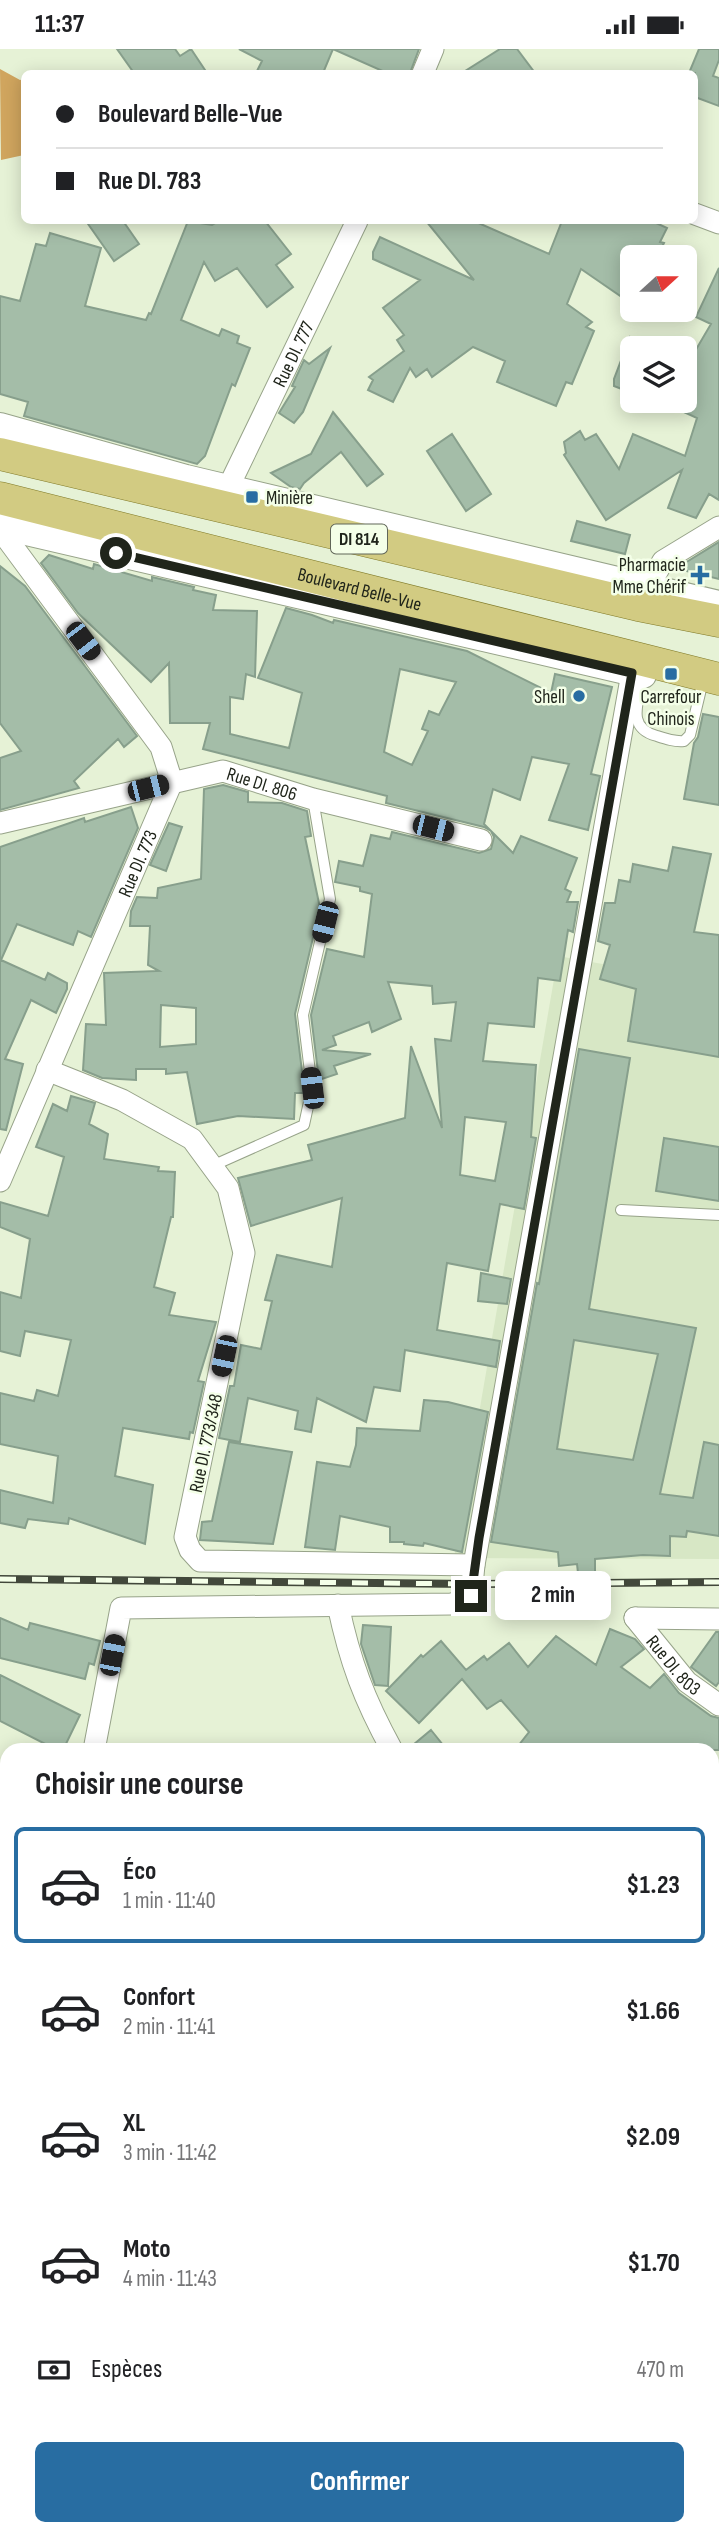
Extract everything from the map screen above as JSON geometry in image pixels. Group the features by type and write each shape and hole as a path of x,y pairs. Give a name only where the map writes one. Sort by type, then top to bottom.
{"main road":[{"name":"DI 814","path":"0,454 643,595 719,621"},
{"name":"Boulevard Belle-Vue","path":"2,526 713,687"}],"street":[{"path":"424,70 433,49"},
{"path":"698,215 719,223"},
{"name":"Rue DI. 777","path":"228,488 356,224"},
{"path":"0,426 643,595 719,604"},
{"path":"2,526 161,747 172,782"},
{"name":"Boulevard Belle-Vue","path":"2,526 638,674 713,687"},
{"path":"643,595 663,561 719,527"},
{"path":"95,1743 121,1608 451,1604 467,1602 471,1596 474,1565 638,674"},
{"name":"Rue DI. 806","path":"0,823 223,771 313,799 481,840"},
{"name":"Rue DI. 773","path":"0,1181 172,782"},
{"name":"Rue DI. 773/348","path":"47,1070 122,1100 192,1139 228,1188 244,1253 185,1537 190,1550 200,1561 474,1565"},
{"path":"338,1605 352,1662 368,1706 388,1743"},
{"name":"Rue DI. 803","path":"719,1619 635,1618 687,1682 719,1705"}],"lane":[{"path":"638,674 636,721 641,730 678,742 690,736 713,687"},
{"path":"212,1166 304,1125 312,1088 303,1015 330,899 313,799"},
{"path":"621,1210 719,1215"}],"shaded area":[{"path":"0,69 21,80 21,156 1,160"},
{"path":"558,956 719,985 719,1559 454,1558"}],"building":[{"path":"117,49 175,49 180,56 191,49 205,70 132,70"},
{"path":"239,49 333,49 324,70 258,70 262,61"},
{"path":"333,49 419,49 411,70 380,70"},
{"path":"500,49 517,49 533,70 467,70"},
{"path":"699,49 719,49 719,60 713,76 719,78 719,106 698,98 698,70 690,70"},
{"path":"88,224 125,224 139,244 114,261"},
{"path":"187,224 267,224 291,254 276,265 293,287 267,307 237,268 215,281 204,262 181,320 219,336 222,329 239,336 237,343 250,348 235,386 232,384 205,456 197,464 24,416 28,402 0,394 0,296 20,301 36,244 46,246 50,233 101,248 85,306 146,320 149,313 151,314"},
{"path":"428,224 481,224 549,254 561,224 658,224 667,228 660,242 664,243 663,245 620,245 620,296 581,269 567,304 592,322 586,327 594,331 572,384 566,382 556,406 497,382 505,361 473,347 432,377 427,369 416,377 410,368 393,402 368,390 373,380 369,377 404,351 397,340 404,335 383,308 420,280 373,259 373,252 380,237 474,280"},
{"path":"719,268 719,500 709,494 696,518 668,508 682,470 606,520 564,455 564,442 580,431 585,440 596,434 619,469 633,434 685,456 697,418 686,413 697,413 697,348 711,324 697,317"},
{"path":"330,348 303,412 294,423 279,413 295,387 292,386 304,360 309,364"},
{"path":"620,363 620,388 614,386"},
{"path":"333,412 383,474 367,486 341,452 300,489 291,487 271,473 311,454"},
{"path":"452,434 491,494 466,511 427,451"},
{"path":"577,521 630,535 625,554 571,541"},
{"path":"719,542 719,579 682,570 680,566"},
{"path":"49,555 93,569 94,564 152,581 152,577 194,587 193,590 216,595 213,610 257,611 255,677 246,674 243,699 230,697 230,734 289,748 302,693 258,678 286,608 333,623 334,620 467,651 551,693 555,674 612,687 591,774 600,776 588,830 549,820 569,764 532,757 520,800 493,789 484,824 491,831 386,803 387,796 203,749 210,723 170,723 169,663 151,682 78,613 41,563","holes":["400,669 456,682 439,715 429,711 422,729 428,731 412,765 384,752"]},
{"path":"0,566 25,586 137,736 124,747 118,739 74,781 79,788 0,810 0,758 21,751 0,723"},
{"path":"703,714 719,717 719,805 684,799 694,743"},
{"path":"223,785 248,792 248,802 282,803 307,811 311,836 305,837 320,908 295,1014 304,1088 303,1093 295,1093 294,1119 238,1116 197,1124 187,1072 166,1074 166,1069 136,1069 136,1080 102,1078 83,1070 86,1024 106,1025 104,973 159,971 148,965 150,926 130,926 131,911 137,897 157,898 158,888 201,879 204,789","holes":["161,1005 196,1008 196,1044 160,1047"]},
{"path":"131,807 138,828 91,937 78,931 73,945 17,924 1,960 45,980 48,973 67,983 67,989 56,1013 31,1000 5,1059 23,1064 6,1130 0,1129 0,847 84,818 85,822"},
{"path":"169,823 182,827 166,871 150,865"},
{"path":"491,831 513,853 521,836 577,858 565,889 571,892 567,902 578,902 573,932 568,930 560,981 538,978 534,1027 488,1023 483,1061 536,1065 531,1137 536,1138 524,1209 500,1204 488,1271 447,1263 437,1330 500,1341 496,1367 405,1350 400,1391 374,1387 366,1422 317,1398 311,1432 295,1429 298,1411 248,1398 240,1442 219,1438 230,1386 234,1386 241,1345 261,1349 272,1301 265,1300 277,1255 332,1267 342,1198 251,1226 238,1178 312,1160 308,1145 405,1118 411,1046 442,1128 435,1039 451,1041 456,1002 433,1004 432,986 388,982 401,1019 372,1032 369,1022 333,1036 336,1045 322,1050 371,1054 334,1066 337,1074 319,1080 311,1015 327,949 364,957 372,894 360,891 360,887 335,882 339,861 363,866 371,835 390,839 392,832 479,853 491,849 494,837","holes":["465,1117 506,1122 495,1181 460,1175"]},
{"path":"673,847 711,854 694,932 719,935 719,1057 628,1041 636,989 600,979 610,945 598,941 605,903 615,903 619,880 630,882 633,864 668,871"},
{"path":"579,1049 630,1058 589,1309 696,1328 660,1494 693,1498 704,1442 719,1445 719,1536 687,1531 686,1537 670,1536 670,1556 595,1559 595,1572 578,1573 577,1564 559,1566 558,1552 491,1542 537,1283 539,1284","holes":["574,1340 658,1354 633,1460 557,1449"]},
{"path":"71,1096 95,1103 89,1124 108,1134 104,1159 175,1172 173,1217 154,1287 175,1293 169,1315 216,1322 198,1381 204,1382 193,1433 190,1432 189,1439 123,1428 115,1476 153,1485 145,1544 69,1518 68,1524 28,1519 25,1528 0,1523 0,1490 53,1503 58,1456 0,1444 0,1393 34,1401 37,1390 58,1396 71,1340 25,1331 20,1356 0,1351 0,1292 21,1298 30,1239 0,1227 0,1202 48,1216 64,1157 36,1147 53,1104 67,1111"},
{"path":"664,1138 719,1147 719,1201 656,1191"},
{"path":"481,1273 511,1279 507,1304 478,1301"},
{"path":"424,1400 448,1402 488,1412 462,1552 424,1543 423,1546 390,1542 390,1527 340,1516 335,1550 305,1547 317,1462 350,1467 357,1428 420,1431"},
{"path":"229,1442 292,1452 273,1544 200,1540 202,1522 212,1521"},
{"path":"0,1618 28,1630 30,1623 100,1641 94,1665 89,1663 85,1679 0,1658"},
{"path":"363,1625 391,1627 388,1686 375,1685 361,1644"},
{"path":"610,1629 635,1639 644,1649 621,1667 650,1688 664,1674 679,1693 711,1716 719,1718 719,1743 520,1743 529,1732 501,1700 487,1709 462,1679 419,1723 386,1691 421,1655 423,1657 441,1641 466,1670 484,1656 487,1660 509,1643 528,1667 556,1636 596,1665"},
{"path":"716,1632 719,1632 719,1682 716,1686 691,1667"},
{"path":"0,1675 80,1715 66,1743 43,1743 0,1721"},
{"path":"431,1730 441,1743 415,1743"}],"railway":[{"path":"0,1579 471,1584 719,1582"}],"place":[{"name":"Minière","path":"252,497"},
{"name":"Pharmacie Mme Chérif","path":"700,575"},
{"name":"Carrefour Chinois","path":"671,674"},
{"name":"Shell","path":"579,696"}],"route":[{"path":"116,553 632,673 471,1596"}]}
